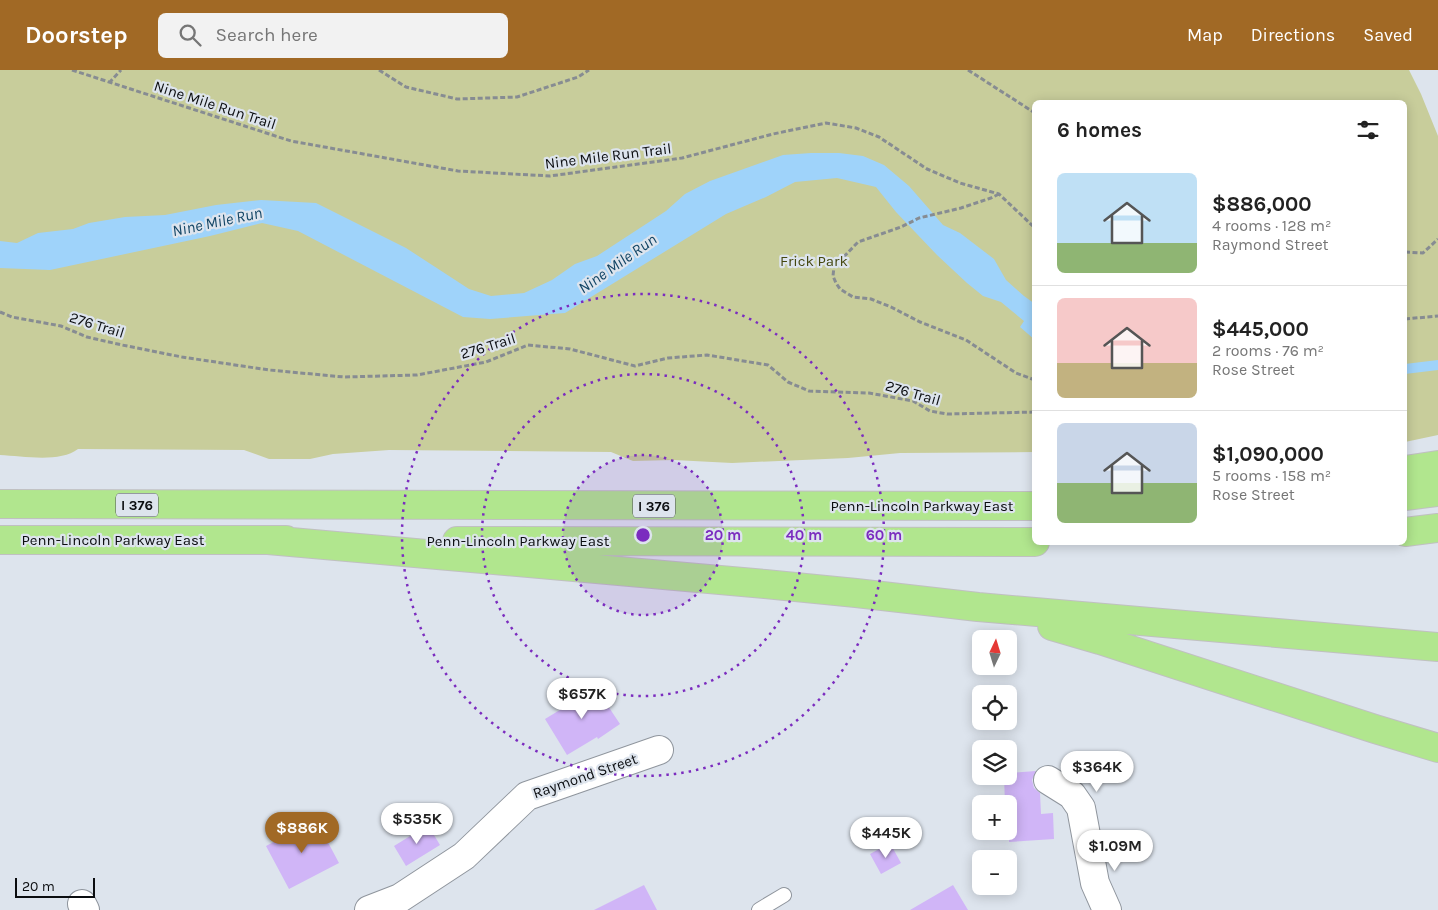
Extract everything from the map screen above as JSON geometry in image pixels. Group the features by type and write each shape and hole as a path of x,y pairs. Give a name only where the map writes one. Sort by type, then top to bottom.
{"highway":[{"path":"1407,470 1438,465"},
{"path":"1407,496 1438,492"},
{"name":"Penn-Lincoln Parkway East","path":"0,504 1032,506"},
{"path":"1407,532 1438,528"},
{"name":"Penn-Lincoln Parkway East","path":"0,540 1032,542"},
{"path":"268,540 792,586 978,607 1438,647"},
{"path":"978,607 1100,640 1374,730 1438,748"}],"street":[{"name":"Raymond Street","path":"369,910 400,898 464,856 527,796 659,750"},
{"path":"1048,780 1065,789 1081,808 1095,883 1107,910"}],"lane":[{"path":"759,910 784,895"}],"path":[{"name":"Nine Mile Run Trail","path":"72,70 291,141 458,171 550,176 682,158 773,134 826,123 856,128 872,134 927,169 960,183 999,194 1032,225"},
{"path":"109,83 121,70"},
{"path":"379,70 406,87 457,99 517,97 578,77 589,70"},
{"path":"968,70 1032,111"},
{"path":"999,194 961,208 919,218 901,227 858,242 834,267 833,276 840,289 852,297 870,299 891,307 920,322 966,340 1016,373 1032,379"},
{"path":"1407,252 1422,253 1438,239"},
{"name":"276 Trail","path":"0,312 12,317 61,326 88,338 182,357 269,370 344,377 417,375 486,362 528,345 570,349 635,366 668,358 706,355 768,365 788,382 809,391 869,392 913,402 930,411 947,414 1032,412"},
{"path":"1407,319 1438,316"}],"green space":[{"name":"Frick Park","path":"0,70 1409,70 1438,136 1438,435 1407,442 1407,100 1032,100 1032,452 900,453 848,458 732,463 674,460 633,461 611,452 389,450 333,454 310,459 269,459 244,450 78,449 61,456 51,457 0,455"}],"water":[{"name":"Nine Mile Run","path":"839,153 863,156 884,165 909,186 943,225 960,233 994,259 1006,280 1032,302 1032,337 1020,327 1024,321 1001,302 983,296 937,255 896,212 876,187 837,178 795,182 726,214 565,313 490,319 463,317 298,231 262,223 50,270 0,268 0,241 17,243 38,233 73,229 89,223 125,217 165,215 216,205 261,200 316,203 406,248 469,289 491,296 524,293 552,280 575,264 597,256 666,211 685,194 710,181 783,155"},
{"path":"1438,360 1438,370 1407,374 1407,364"}],"building":[{"path":"592,682 620,724 598,739 597,737 567,755 545,719 573,702 570,697"},
{"path":"1036,771 1032,780 1034,788 1040,793 1041,814 1053,813 1054,839 1009,842 1009,840 1017,840 1017,795 1005,795 1004,785 1017,785 1017,772"},
{"path":"316,820 339,863 289,889 266,846"},
{"path":"428,825 440,845 406,866 394,846"},
{"path":"890,843 901,863 881,874 870,854"},
{"path":"644,885 657,910 594,910"},
{"path":"953,885 968,910 910,910"}]}
